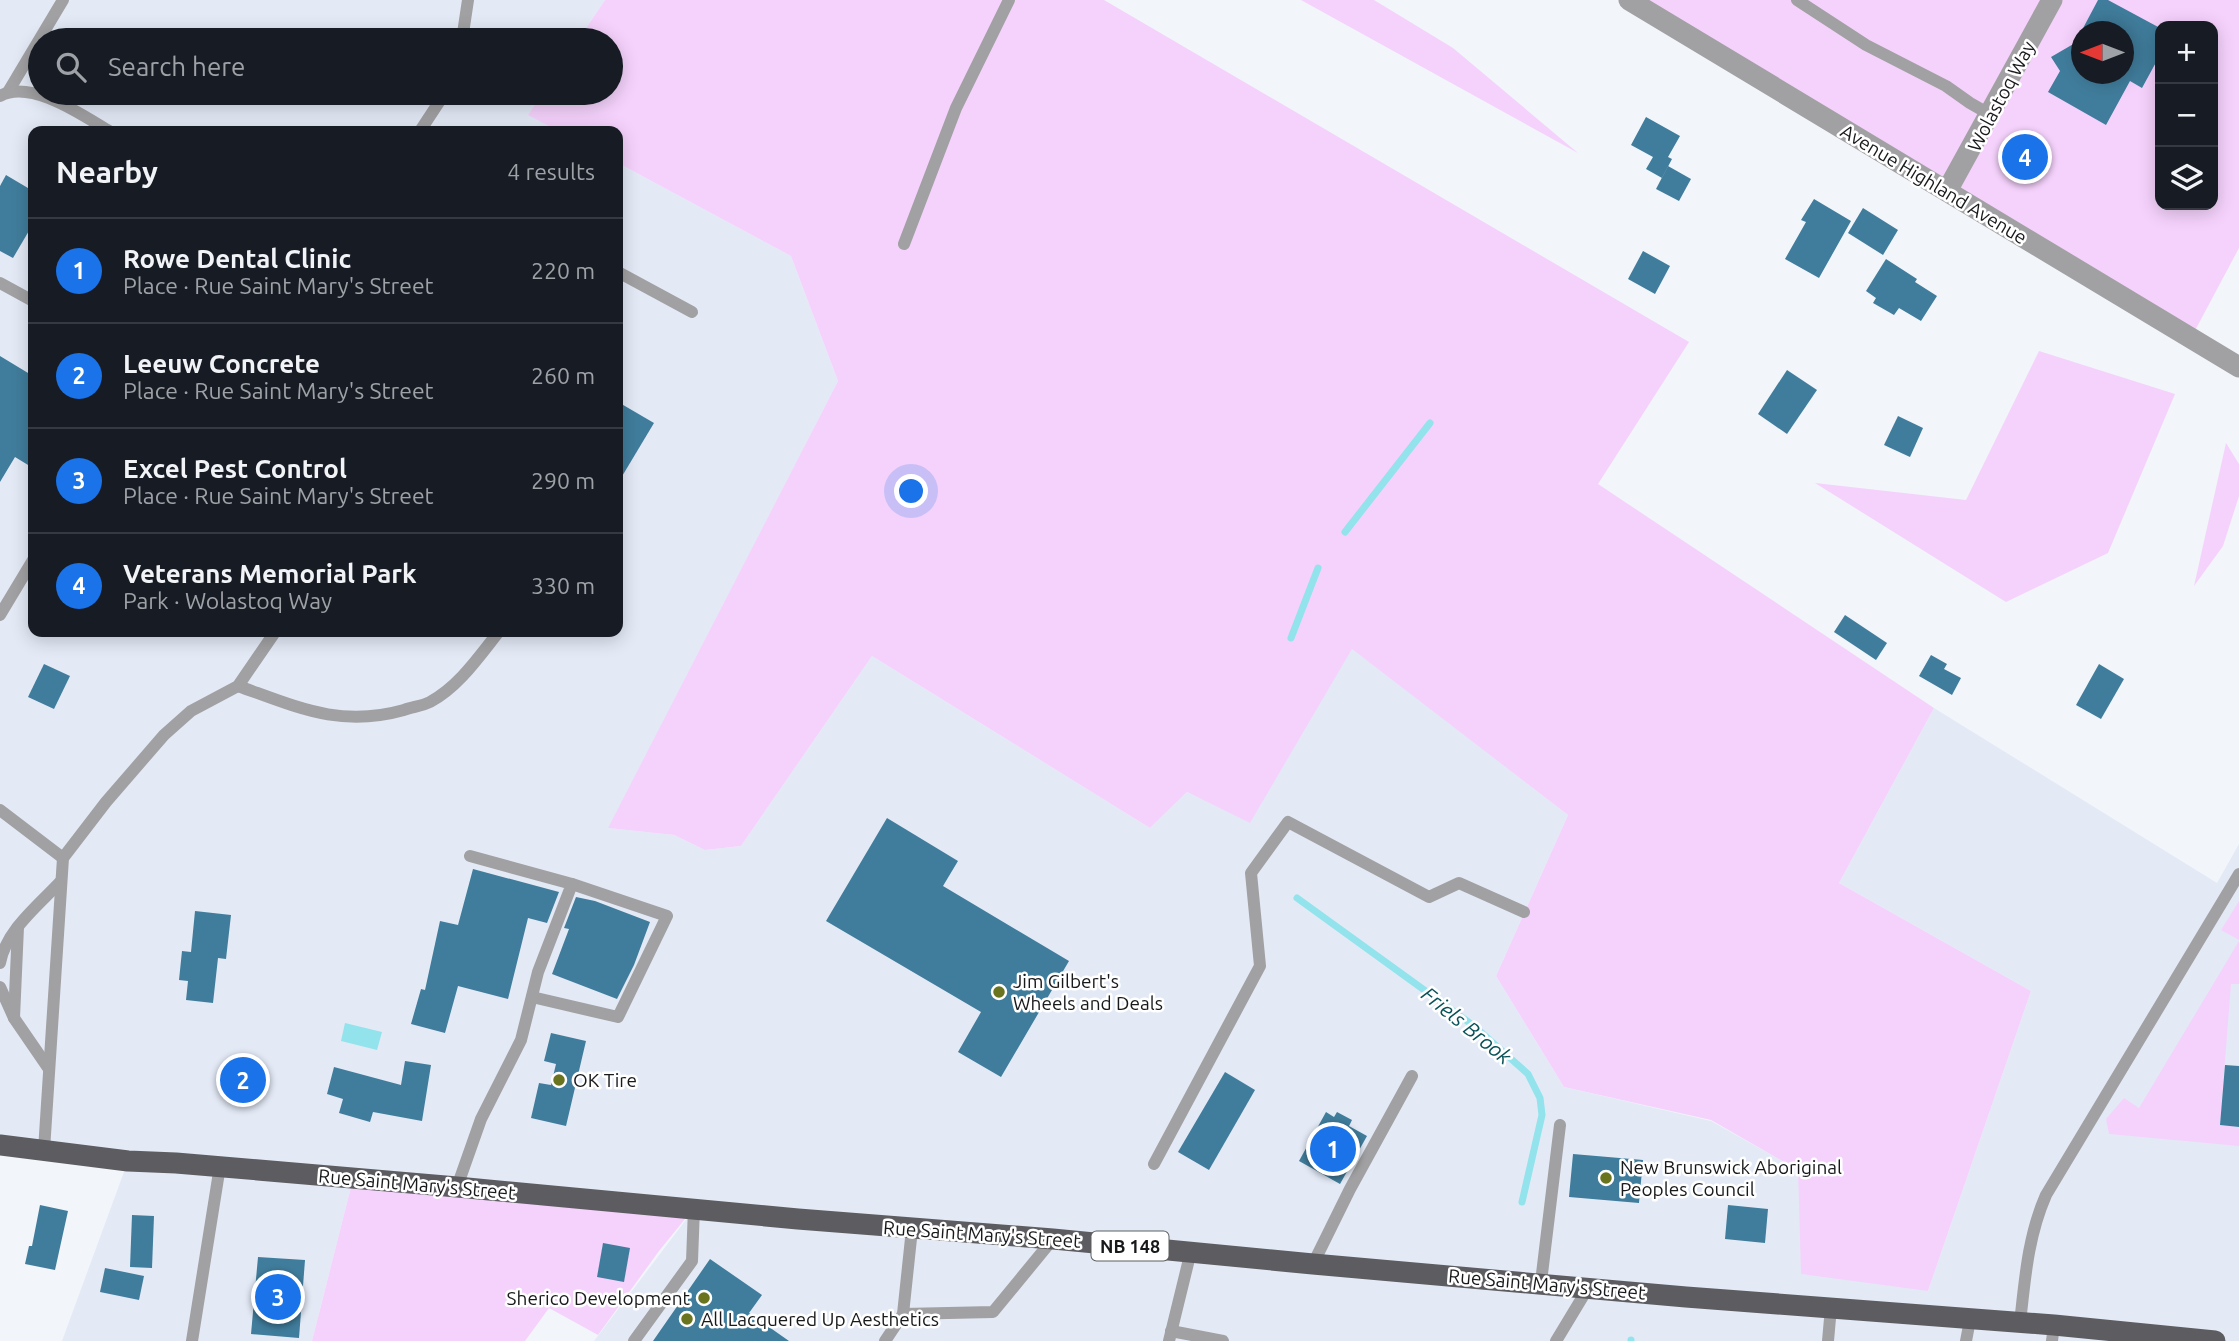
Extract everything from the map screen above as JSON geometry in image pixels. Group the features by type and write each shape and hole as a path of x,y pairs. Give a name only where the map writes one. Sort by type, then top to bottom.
{"main road":[{"name":"Rue Saint Mary's Street","path":"0,1145 128,1161 457,1186 912,1228 1053,1238 1313,1264 2020,1323 2053,1333 2215,1341"}],"street":[{"name":"Avenue Highland Avenue","path":"1629,0 2239,367"},
{"name":"Wolastoq Way","path":"1947,191 2052,0"}],"lane":[{"path":"45,28 63,0"},
{"path":"463,28 468,0"},
{"path":"904,244 956,108 1009,0"},
{"path":"1797,0 1866,45 1946,86 1991,114"},
{"path":"4,94 28,56"},
{"path":"4,94 28,95"},
{"path":"62,105 101,126"},
{"path":"422,126 437,105"},
{"path":"623,275 692,312"},
{"path":"0,283 28,298"},
{"path":"0,615 28,568"},
{"path":"44,1150 63,858 106,802 164,735 191,711 238,686 272,637"},
{"path":"238,686 313,713 348,718 383,716 429,702 465,674 495,637"},
{"path":"0,810 63,858"},
{"path":"1154,1164 1260,966 1251,873 1288,822 1429,897 1459,883 1524,912"},
{"path":"470,856 572,884 667,916 618,1017 531,997"},
{"path":"2020,1323 2028,1251 2046,1195 2239,874"},
{"path":"0,963 2,950 18,926 61,881"},
{"path":"457,1186 481,1119 521,1040 538,972 572,884"},
{"path":"15,1018 18,926"},
{"path":"0,987 15,1018 49,1069"},
{"path":"1313,1264 1350,1189 1412,1076"},
{"path":"1541,1282 1560,1125"},
{"path":"192,1341 220,1166"},
{"path":"635,1341 692,1261 694,1208"},
{"path":"885,1341 902,1314 912,1228"},
{"path":"902,1314 993,1311 1053,1238"},
{"path":"1191,1251 1170,1336 1223,1341"},
{"path":"1556,1341 1588,1288"},
{"path":"1828,1341 1831,1307"},
{"path":"1966,1341 1970,1320"}],"shaded area":[{"path":"0,0 605,0 586,28 28,28 28,105 535,105 529,115 549,126 28,126 28,637 623,637 623,166 791,256 838,381 609,828 674,835 705,850 741,846 872,656 1150,828 1187,792 1250,822 1352,648 1568,815 1496,976 1564,1087 1711,1121 1798,1170 1928,1291 2031,991 1839,883 1934,708 2217,883 2239,844 2239,1341 594,1341 694,1209 353,1179 312,1341 62,1341 128,1161 0,1147"},
{"path":"605,0 1104,0 1689,342 1598,484 1934,708 1839,883 2031,991 1928,1291 1801,1274 1798,1170 1711,1120 1564,1087 1496,976 1568,815 1352,649 1250,823 1187,792 1150,828 872,656 741,846 705,850 674,835 608,828 838,381 791,256 623,166 623,126 549,126 528,115 535,105 623,105 623,28 586,28"},
{"path":"1301,0 1374,0 1453,48 1578,153"},
{"path":"1629,0 2239,0 2239,248 2191,338"},
{"path":"2039,351 2175,394 2108,553 2006,602 1815,483 1966,500"},
{"path":"2226,443 2239,464 2239,496 2223,546 2194,586"},
{"path":"2239,901 2239,940 2221,930"},
{"path":"2239,941 2239,984 2231,984 2220,1125 2239,1127 2239,1146 2109,1134 2106,1119 2124,1098 2139,1108"},
{"path":"353,1179 694,1208 598,1335 549,1308 525,1341 312,1341"}],"water":[{"path":"345,1023 382,1032 377,1050 341,1041"}],"building":[{"path":"2098,0 2108,0 2155,25 2155,64 2142,88 2134,83 2134,21 2087,21"},
{"path":"2071,45 2071,84 2128,84 2106,125 2048,92 2060,71 2051,57"},
{"path":"1646,117 1680,136 1668,157 1672,159 1662,178 1646,169 1653,157 1631,145"},
{"path":"1668,166 1691,179 1679,201 1656,189"},
{"path":"6,175 28,188 28,232 13,258 0,251 0,186"},
{"path":"1814,199 1851,221 1819,278 1785,259 1806,222 1801,220"},
{"path":"1863,208 1898,230 1883,255 1848,233"},
{"path":"1643,251 1670,266 1655,294 1628,279"},
{"path":"1886,259 1937,296 1921,321 1899,308 1894,315 1873,303 1876,298 1866,291"},
{"path":"0,356 28,373 28,465 15,457 0,482"},
{"path":"1787,370 1817,390 1787,434 1758,414"},
{"path":"623,405 654,423 623,475"},
{"path":"1898,416 1923,428 1910,457 1884,445"},
{"path":"1845,615 1887,643 1876,660 1834,632"},
{"path":"1931,655 1947,664 1944,669 1961,678 1952,695 1919,676"},
{"path":"44,664 70,676 54,709 28,697"},
{"path":"2099,664 2124,679 2101,719 2076,705"},
{"path":"887,818 958,861 943,886 1069,961 1001,1077 958,1052 981,1012 826,921"},
{"path":"473,869 559,892 547,923 528,918 508,999 458,986 445,1033 411,1024 421,989 425,990 440,921 458,925"},
{"path":"576,897 595,901 650,922 634,965 617,999 552,974 569,929 564,928"},
{"path":"195,911 231,915 226,959 218,958 213,1003 186,1000 188,981 179,980 182,951 191,952"},
{"name":"OK Tire","path":"551,1033 586,1041 566,1126 531,1118 539,1083 551,1085 556,1064 544,1061"},
{"path":"405,1061 431,1065 422,1121 373,1112 370,1122 339,1113 343,1099 327,1094 334,1067 401,1085"},
{"path":"233,1064 254,1066 253,1094 232,1094"},
{"path":"2225,1065 2239,1066 2239,1127 2220,1125"},
{"path":"1225,1072 1255,1090 1209,1170 1178,1152"},
{"path":"1326,1112 1334,1117 1337,1112 1352,1120 1349,1126 1367,1136 1340,1184 1299,1161"},
{"name":"New Brunswick Aboriginal Peoples Council","path":"1573,1154 1643,1160 1639,1203 1569,1197"},
{"path":"40,1205 68,1211 55,1270 25,1264 29,1246 32,1246"},
{"path":"1728,1205 1768,1209 1765,1243 1725,1239"},
{"path":"132,1215 154,1216 152,1268 130,1267"},
{"path":"603,1243 630,1248 624,1282 597,1277"},
{"path":"258,1257 305,1260 299,1338 251,1334"},
{"path":"710,1259 762,1295 749,1313 789,1341 653,1341"},
{"path":"105,1268 144,1276 139,1300 100,1292"}],"waterway":[{"name":"Friels Brook","path":"1345,532 1430,423"},
{"name":"Friels Brook","path":"1291,638 1318,568"},
{"name":"Friels Brook","path":"1297,898 1474,1026 1528,1074 1540,1098 1542,1115 1522,1202"}],"place":[{"name":"Veterans Memorial Park","path":"2025,157"},
{"name":"Jim Gilbert's Wheels and Deals","path":"999,992"},
{"name":"Leeuw Concrete","path":"243,1080"},
{"name":"OK Tire","path":"559,1080"},
{"name":"Rowe Dental Clinic","path":"1333,1149"},
{"name":"New Brunswick Aboriginal Peoples Council","path":"1606,1178"},
{"name":"Excel Pest Control","path":"278,1297"},
{"name":"Sherico Development","path":"704,1298"},
{"name":"All Lacquered Up Aesthetics","path":"687,1319"}]}
